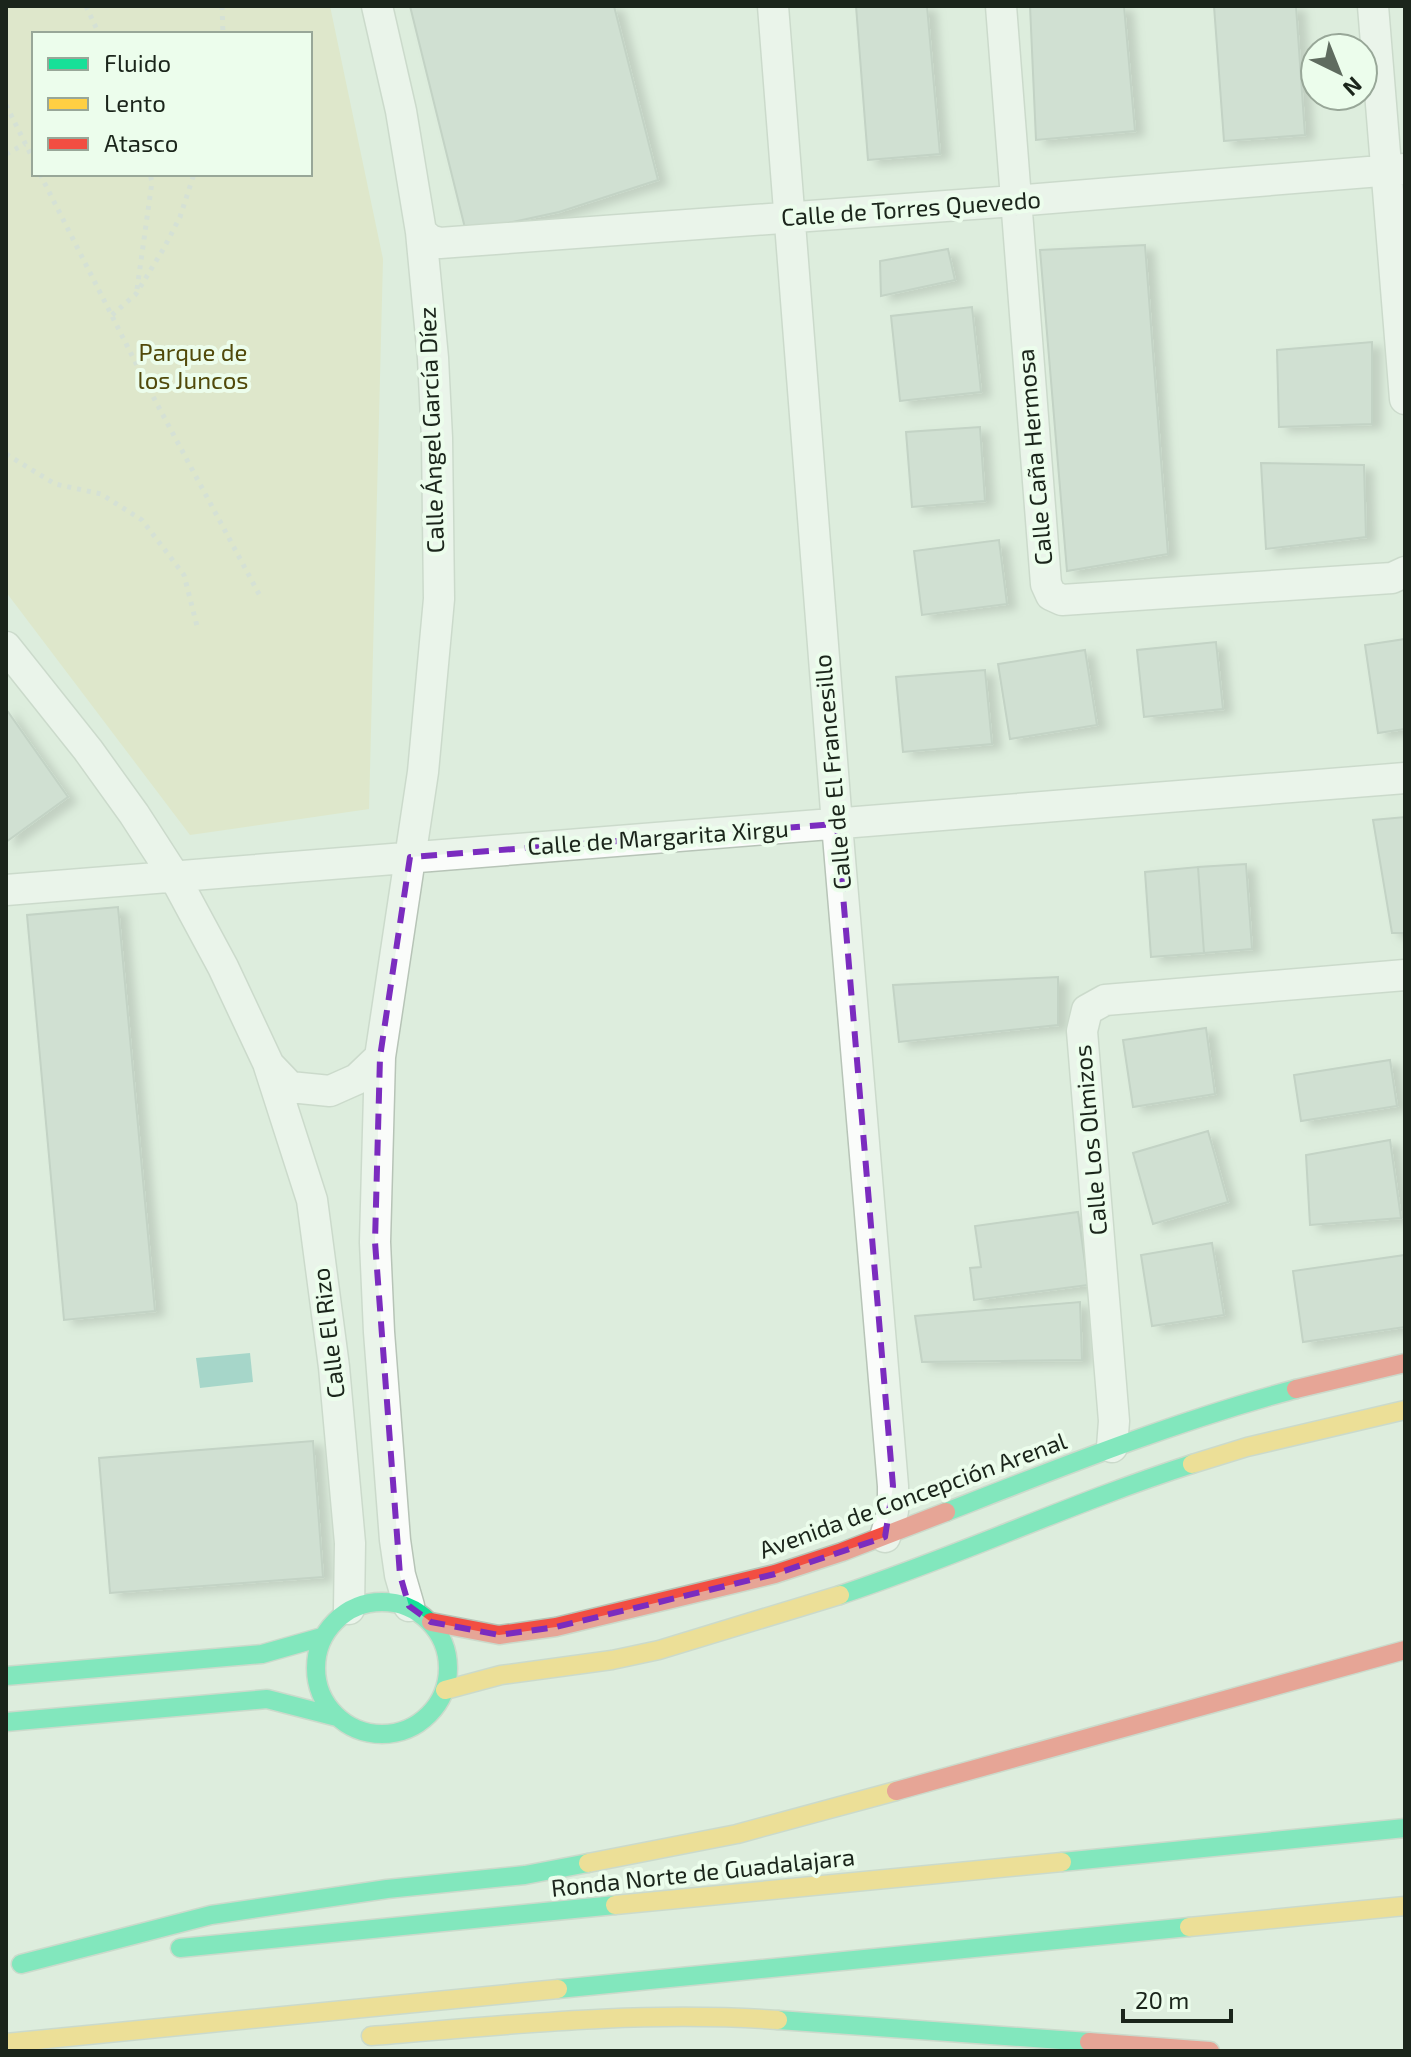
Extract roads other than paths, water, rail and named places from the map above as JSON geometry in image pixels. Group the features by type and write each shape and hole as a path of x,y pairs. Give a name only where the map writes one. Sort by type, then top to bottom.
{"main road":[{"name":"Avenida de Concepción Arenal","path":"420,1614 499,1635 556,1627 688,1597 775,1574 885,1537 1112,1447 1236,1405 1405,1363"},
{"path":"445,1690 501,1675 612,1660 659,1650 756,1622 912,1571 1142,1480 1247,1447 1405,1410"},
{"path":"6,1722 267,1699 337,1717 360,1731 383,1735 414,1726 436,1707 445,1690 448,1666 444,1642 420,1614 379,1601 349,1609 322,1637 314,1665 320,1694 337,1717"},
{"path":"6,1676 262,1654 322,1637"},
{"path":"14,1964 211,1915 387,1889 525,1875 737,1834 1026,1757 1405,1650"},
{"name":"Ronda Norte de Guadalajara","path":"14,1964 1405,1828"},
{"path":"6,2043 1405,1906"},
{"path":"348,2038 669,2015 1210,2051"}],"street":[{"name":"Calle Ángel García Díez","path":"377,6 401,111 421,232 436,425 439,599 423,772 410,857"},
{"name":"Calle de El Francesillo","path":"773,6 893,1486 893,1511 885,1537"},
{"path":"1001,6 1014,201"},
{"path":"1373,6 1395,170 1405,399"},
{"name":"Calle de Torres Quevedo","path":"421,232 430,240 440,243 1395,170"},
{"name":"Calle Caña Hermosa","path":"1014,201 1046,584 1051,595 1062,600 1078,599 1392,578 1405,572"},
{"name":"Calle El Rizo","path":"6,647 88,750 174,876 223,967 268,1063 312,1200 336,1381 350,1543 349,1609"},
{"name":"Calle de Margarita Xirgu","path":"6,890 1405,778"},
{"name":"Calle El Rizo","path":"410,857 380,1057 375,1242 395,1540 400,1575 420,1614"},
{"name":"Calle Los Olmizos","path":"1112,1447 1114,1421 1082,1031 1087,1010 1105,1000 1405,975"},
{"name":"Calle El Rizo","path":"268,1063 290,1087 330,1091 357,1079 380,1057"}],"water":[{"path":"250,1353 253,1382 200,1388 196,1358"}],"park label":[{"name":"Parque de los Juncos","path":"193,367"}]}
